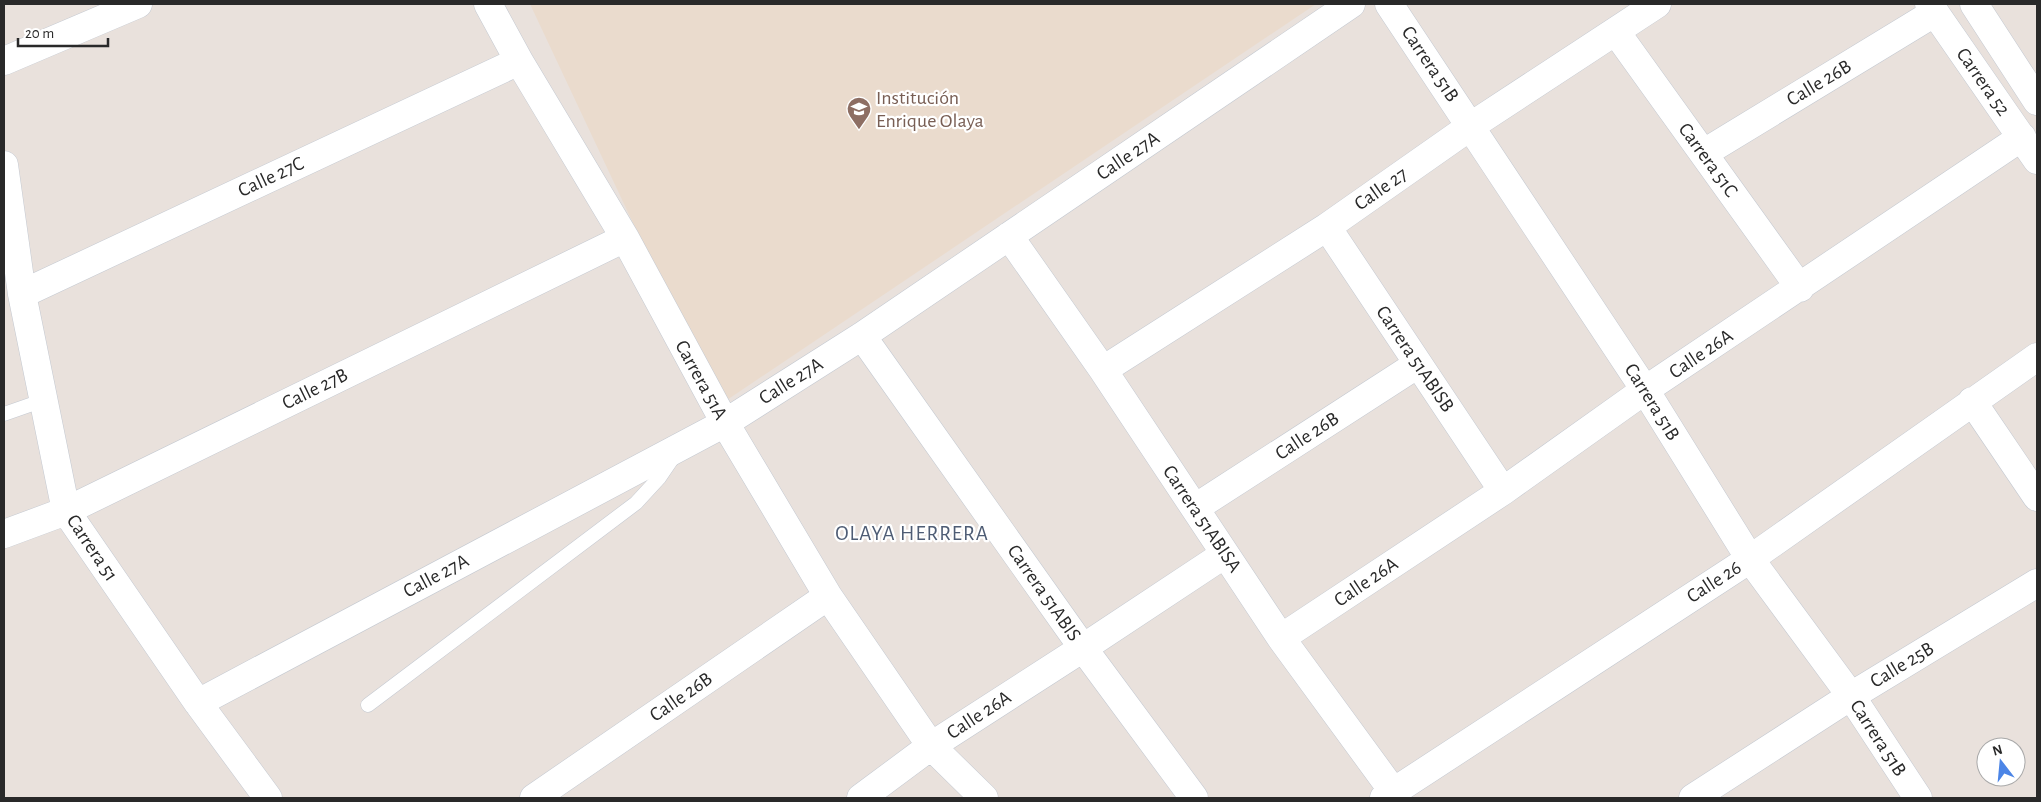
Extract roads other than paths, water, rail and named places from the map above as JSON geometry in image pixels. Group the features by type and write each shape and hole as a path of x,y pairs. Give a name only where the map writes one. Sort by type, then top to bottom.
{"street":[{"path":"4,61 138,4"},
{"name":"Carrera 51A","path":"488,4 519,60 625,238 725,423 828,596 931,746"},
{"name":"Calle 27A","path":"198,702 725,423 862,336 1351,4"},
{"name":"Carrera 51B","path":"1389,4 1645,390 1750,559 1851,696 1918,798"},
{"name":"Calle 27","path":"1103,370 1327,227 1471,126 1657,4"},
{"name":"Carrera 52","path":"1974,4 2037,101"},
{"name":"Carrera 52","path":"1931,8 2037,160"},
{"name":"Calle 26B","path":"1704,153 1931,8"},
{"name":"Carrera 51C","path":"1616,32 1800,288"},
{"name":"Calle 27C","path":"22,294 519,60"},
{"name":"Calle 26A","path":"1281,638 1503,491 1645,390 1800,288 2022,137"},
{"name":"Carrera 51","path":"4,165 22,294 66,511 198,702 268,798"},
{"name":"Carrera 51ABISB","path":"1327,227 1503,491"},
{"name":"Carrera 51ABISA","path":"1009,236 1103,370 1281,638 1392,796"},
{"name":"Calle 27B","path":"4,534 66,511 625,238"},
{"name":"Carrera 51ABIS","path":"862,336 1083,648 1194,798"},
{"name":"Calle 26","path":"1392,796 1750,559 2037,357"},
{"name":"Calle 26B","path":"1195,508 1418,364"},
{"path":"1972,401 2037,498"},
{"name":"Calle 26A","path":"861,798 931,746 1225,554"},
{"name":"Calle 25B","path":"1693,798 1851,696 2037,583"},
{"name":"Calle 26B","path":"534,798 828,596"},
{"path":"931,746 984,798"}],"lane":[{"path":"4,414 44,400"},
{"path":"368,705 636,503 659,478 680,446"}],"place":[{"name":"Institución Enrique Olaya","path":"859,130"}],"district":[{"name":"OLAYA HERRERA","path":"912,533"}]}
